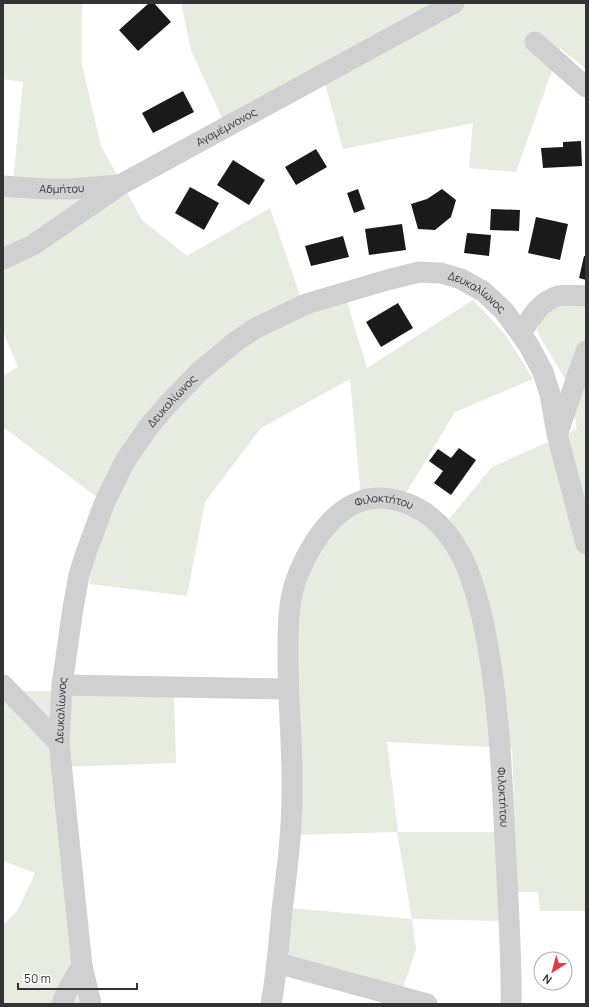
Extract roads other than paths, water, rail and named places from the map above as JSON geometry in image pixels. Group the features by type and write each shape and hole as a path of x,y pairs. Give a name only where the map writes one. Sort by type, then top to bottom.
{"street":[{"name":"Αγαμέμνονος","path":"3,259 33,245 120,185 454,3"},
{"path":"535,42 586,87"},
{"name":"Αδμήτου","path":"3,186 70,189 120,185"},
{"name":"Δευκαλίωνος","path":"91,1004 82,966 59,743 62,685 73,608 79,575 86,553 99,515 115,481 142,435 168,404 199,372 256,328 306,304 420,272 441,273 473,285 496,303 513,322 544,372 550,394 557,434 586,544"},
{"path":"520,333 535,312 546,302 558,296 586,296"},
{"path":"557,434 586,351"},
{"name":"Φιλοκτήτου","path":"271,1004 291,830 292,792 288,689 288,644 290,607 293,591 298,574 320,533 339,514 360,502 370,498 382,498 410,504 423,510 434,518 442,527 462,557 477,600 488,648 495,694 503,793 511,1004"},
{"path":"3,685 59,743"},
{"path":"62,685 288,689"},
{"path":"276,963 427,1004"},
{"path":"62,1004 67,991 82,966"}]}
